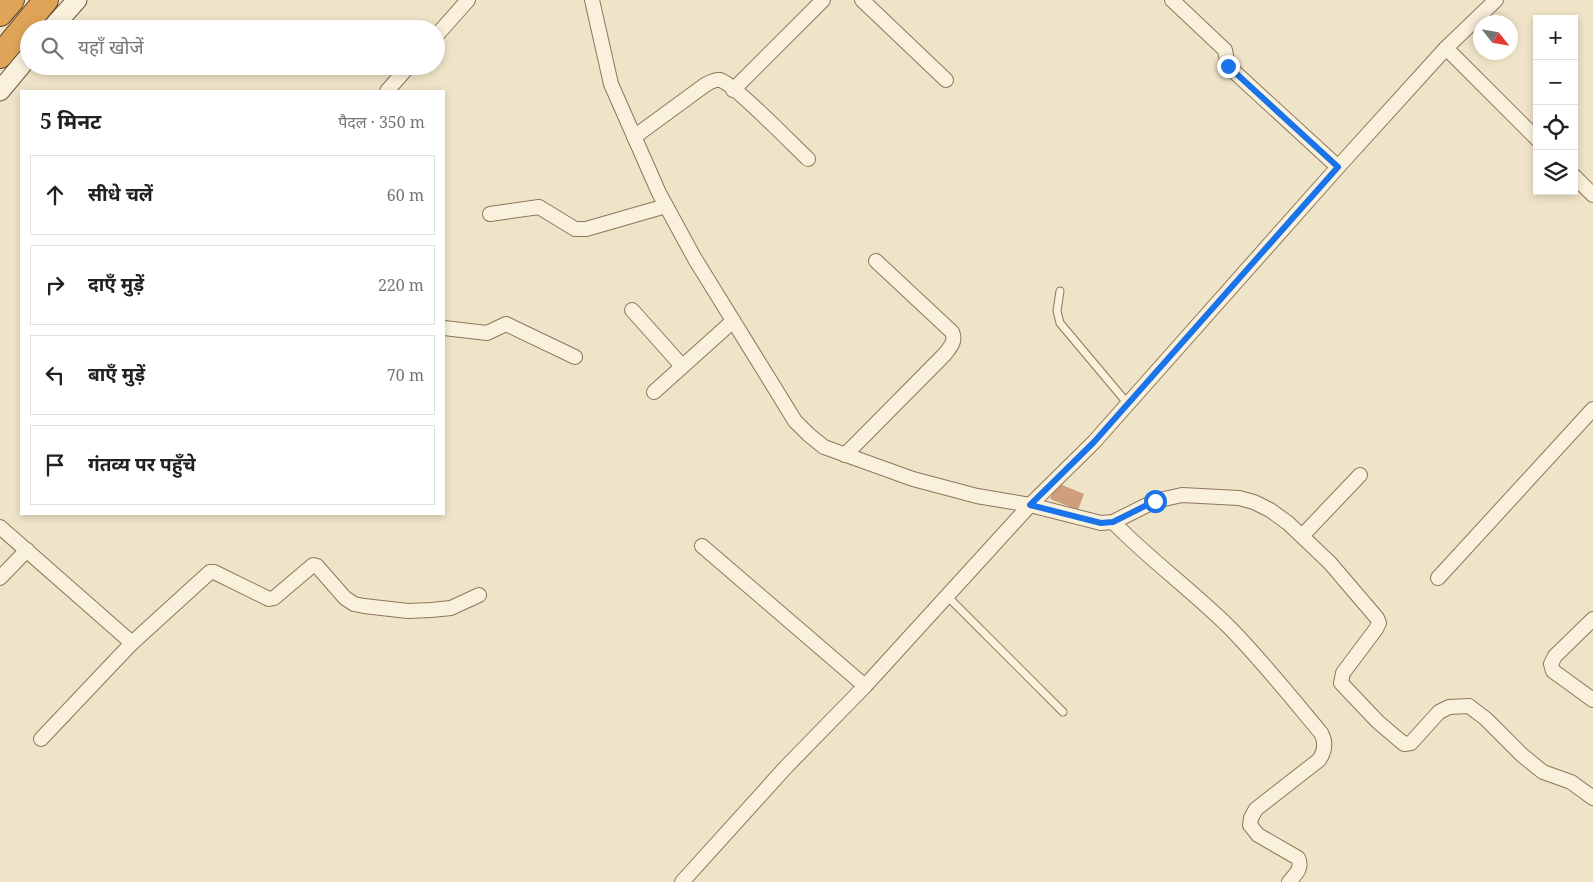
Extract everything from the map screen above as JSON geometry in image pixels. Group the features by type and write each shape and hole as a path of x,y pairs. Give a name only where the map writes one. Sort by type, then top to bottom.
{"highway":[{"path":"0,14 12,0"},
{"path":"30,20 46,0"},
{"path":"0,56 20,32"}],"street":[{"path":"60,20 78,0"},
{"path":"445,26 468,0"},
{"path":"592,0 611,84 666,206 695,259 795,421 824,448 913,479 977,496 1030,505 1086,521 1113,522 1155,501 1182,495 1239,498 1270,510 1288,522 1330,563 1377,618 1376,629 1343,673 1341,683 1378,722 1404,744 1411,743 1439,712 1449,707 1469,706 1486,719 1522,755 1543,772 1571,782 1593,798"},
{"path":"733,90 823,0"},
{"path":"862,0 946,80"},
{"path":"682,882 786,767 865,686 1030,505 1094,442 1446,48 1496,0"},
{"path":"1177,1 1225,50 1228,66 1338,167"},
{"path":"1446,48 1533,135"},
{"path":"0,91 20,67"},
{"path":"388,90 401,75"},
{"path":"634,137 714,80 723,82 733,90 808,159"},
{"path":"1578,180 1593,195"},
{"path":"490,214 539,207 566,225 576,229 586,229 666,206"},
{"path":"845,455 946,354 953,344 954,337 952,332 876,260"},
{"path":"632,310 682,366"},
{"path":"654,392 733,321"},
{"path":"445,328 487,333 506,324 575,357"},
{"path":"1438,578 1593,409"},
{"path":"1302,536 1360,475"},
{"path":"1113,522 1138,548 1200,600 1230,629 1261,661 1321,733 1324,740 1323,754 1319,760 1256,809 1251,818 1251,829 1258,835 1298,858 1300,868 1289,882"},
{"path":"0,527 132,643"},
{"path":"702,546 865,686"},
{"path":"0,578 26,550"},
{"path":"41,739 132,643 210,572 214,572 262,596 274,598 313,565 317,566 345,598 354,604 408,611 451,608 479,595"},
{"path":"1593,619 1556,656 1551,664 1552,671 1593,700"}],"lane":[{"path":"1060,291 1057,311 1060,323 1128,404"},
{"path":"947,596 1062,712"}],"building":[{"path":"1057,483 1084,494 1078,510 1050,499"}],"route":[{"path":"1155,501 1113,522 1101,523 1086,521 1030,505 1094,442 1338,167 1228,66"}]}
